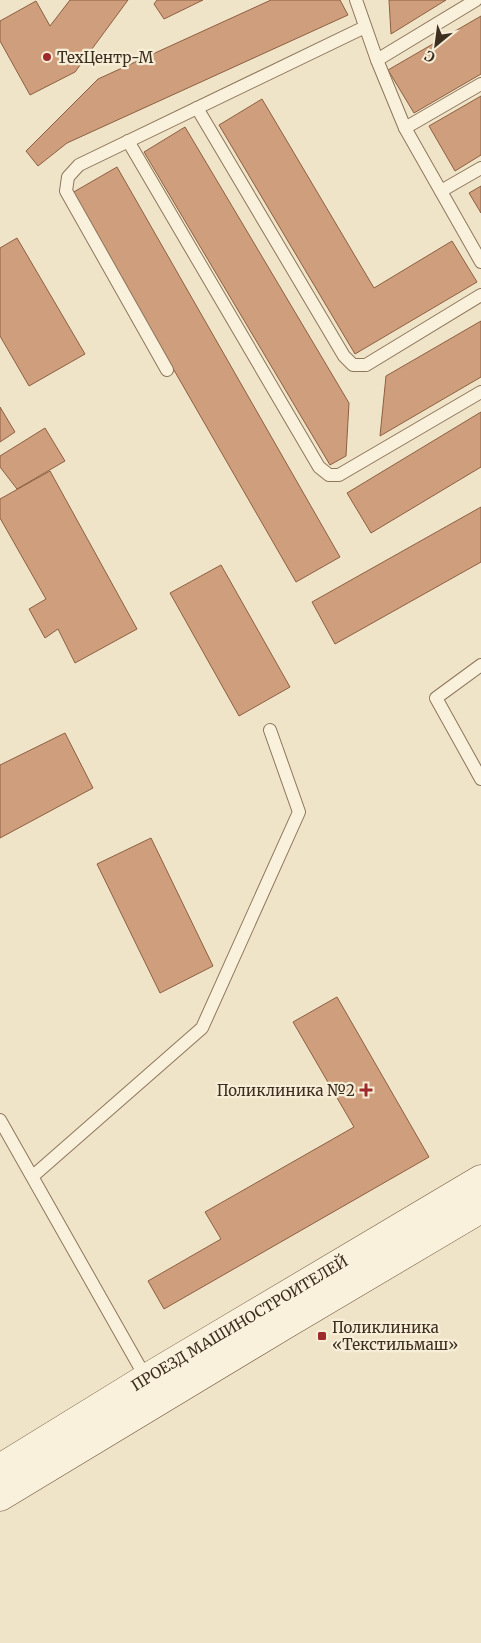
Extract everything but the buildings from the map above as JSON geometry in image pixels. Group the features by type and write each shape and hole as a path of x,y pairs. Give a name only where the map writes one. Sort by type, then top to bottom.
{"main road":[{"name":"ПРОЕЗД МАШИНОСТРОИТЕЛЕЙ","path":"0,1497 152,1389 481,1180"},
{"name":"ПРОЕЗД МАШИНОСТРОИТЕЛЕЙ","path":"0,1468 152,1389 481,1209"}],"lane":[{"path":"356,0 377,60 405,128 481,262"},
{"path":"377,60 476,0"},
{"path":"167,370 66,191 68,177 79,165 365,27"},
{"path":"405,128 481,84"},
{"path":"197,108 344,356 353,365 366,365 481,296"},
{"path":"128,141 319,466 329,475 339,475 481,392"},
{"path":"441,192 481,168"},
{"path":"481,665 436,698 481,779"},
{"path":"33,1176 202,1028 299,812 270,730"},
{"path":"0,1120 152,1389"}],"place":[{"name":"ТехЦентр-М","path":"47,57"},
{"name":"Поликлиника №2","path":"366,1090"},
{"name":"Поликлиника «Текстильмаш»","path":"322,1336"}]}
